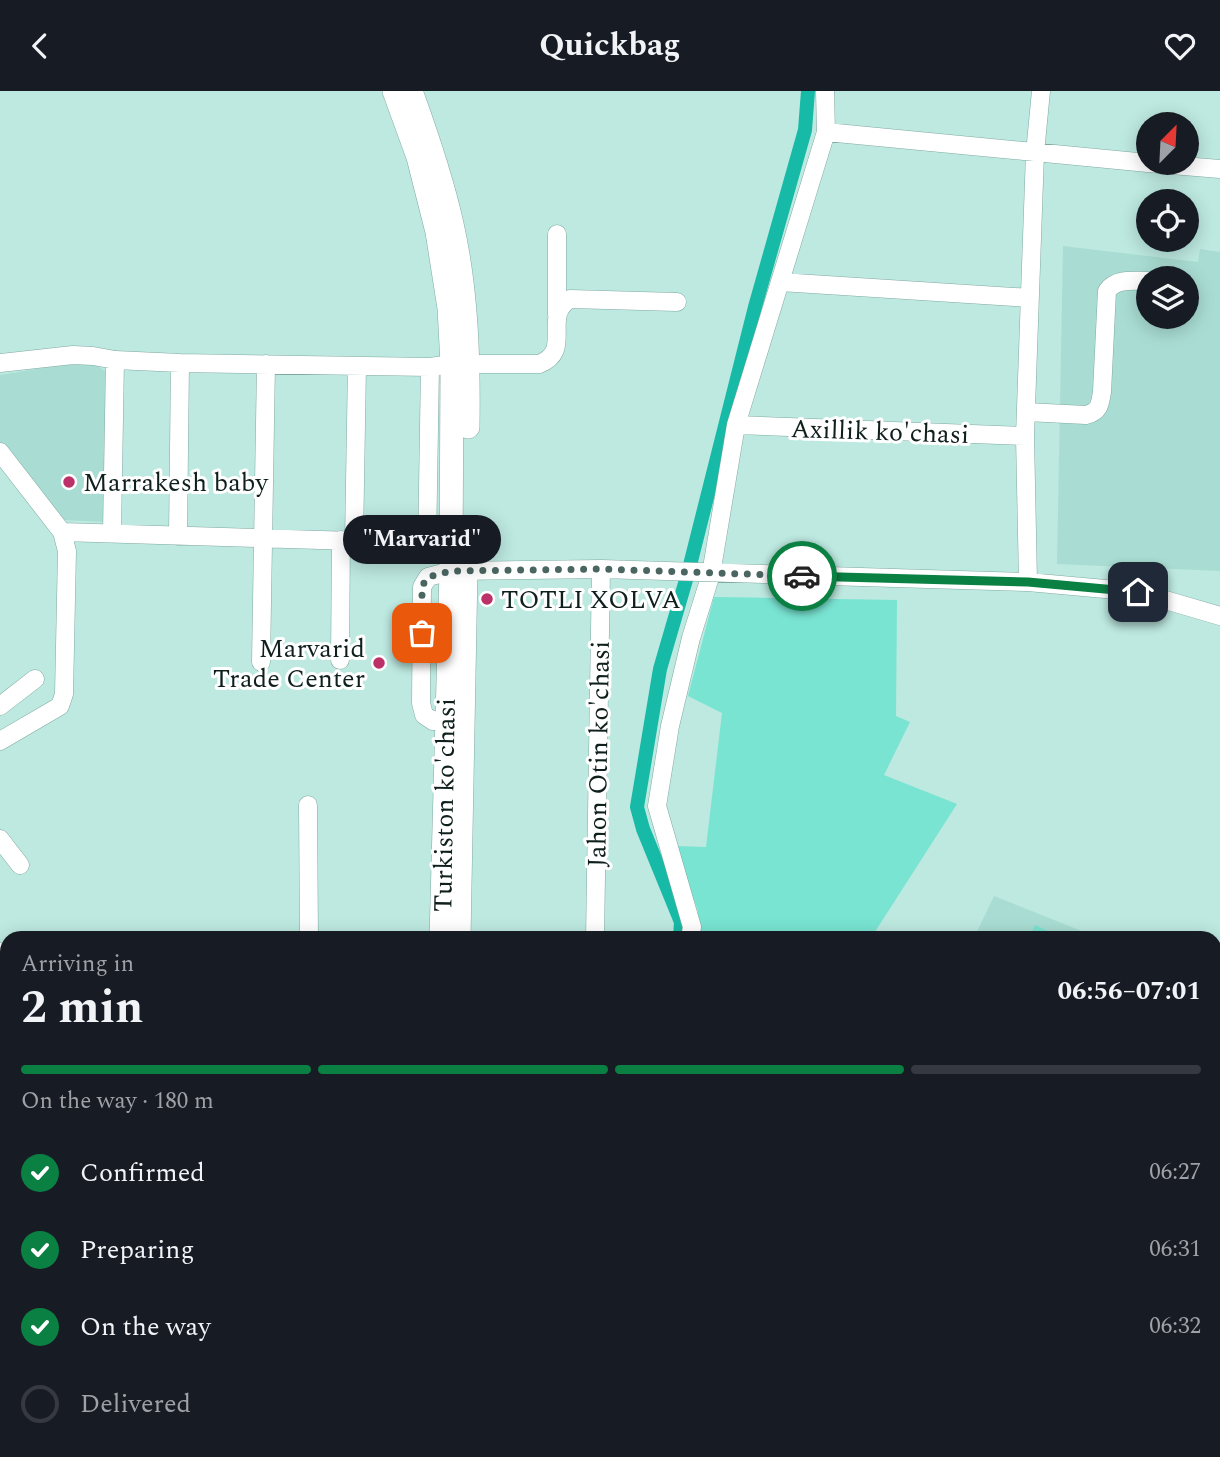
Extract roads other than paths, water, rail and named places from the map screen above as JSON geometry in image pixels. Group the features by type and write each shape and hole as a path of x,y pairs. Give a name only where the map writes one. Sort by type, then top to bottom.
{"main road":[{"name":"Turkiston ko'chasi","path":"394,91 418,157 437,232 449,309 459,561 459,931"},
{"name":"Turkiston ko'chasi","path":"411,91 432,151 453,226 463,299 450,365"},
{"name":"Turkiston ko'chasi","path":"441,931 446,719 459,561"}],"street":[{"path":"691,931 657,806 670,726 707,573 736,425 826,132 825,91"},
{"path":"1028,582 1025,436 1035,153 1041,91"},
{"path":"826,132 1136,162"},
{"path":"1199,167 1220,169"},
{"path":"0,363 93,355 115,360 266,365 539,364 549,360 556,350 557,234"},
{"path":"1026,412 1086,415 1094,413 1100,406 1107,291 1111,285 1136,281"},
{"path":"780,282 1030,298"},
{"path":"557,315 561,305 570,299 677,302"},
{"path":"112,533 115,360"},
{"path":"178,535 180,363"},
{"path":"261,662 266,365"},
{"path":"427,548 450,365"},
{"path":"340,660 357,366"},
{"name":"Axillik ko'chasi","path":"736,425 1025,436"},
{"path":"0,453 62,532 67,551 64,694 60,706 0,741"},
{"path":"62,532 347,540 427,548 459,561 601,569 1028,582 1138,592 1220,616"},
{"name":"Jahon Otin ko'chasi","path":"595,931 601,569"},
{"path":"0,706 35,679"},
{"path":"308,805 309,931"},
{"path":"0,839 20,865"}],"waterway":[{"path":"680,931 681,922 643,829 637,807 660,669 688,573 755,307 805,130 808,91"}],"place":[{"name":"Marrakesh baby","path":"69,482"},
{"name":"TOTLI XOLVA","path":"487,599"},
{"name":"\"Marvarid\"","path":"422,633"},
{"name":"Marvarid Trade Center","path":"379,663"}]}
